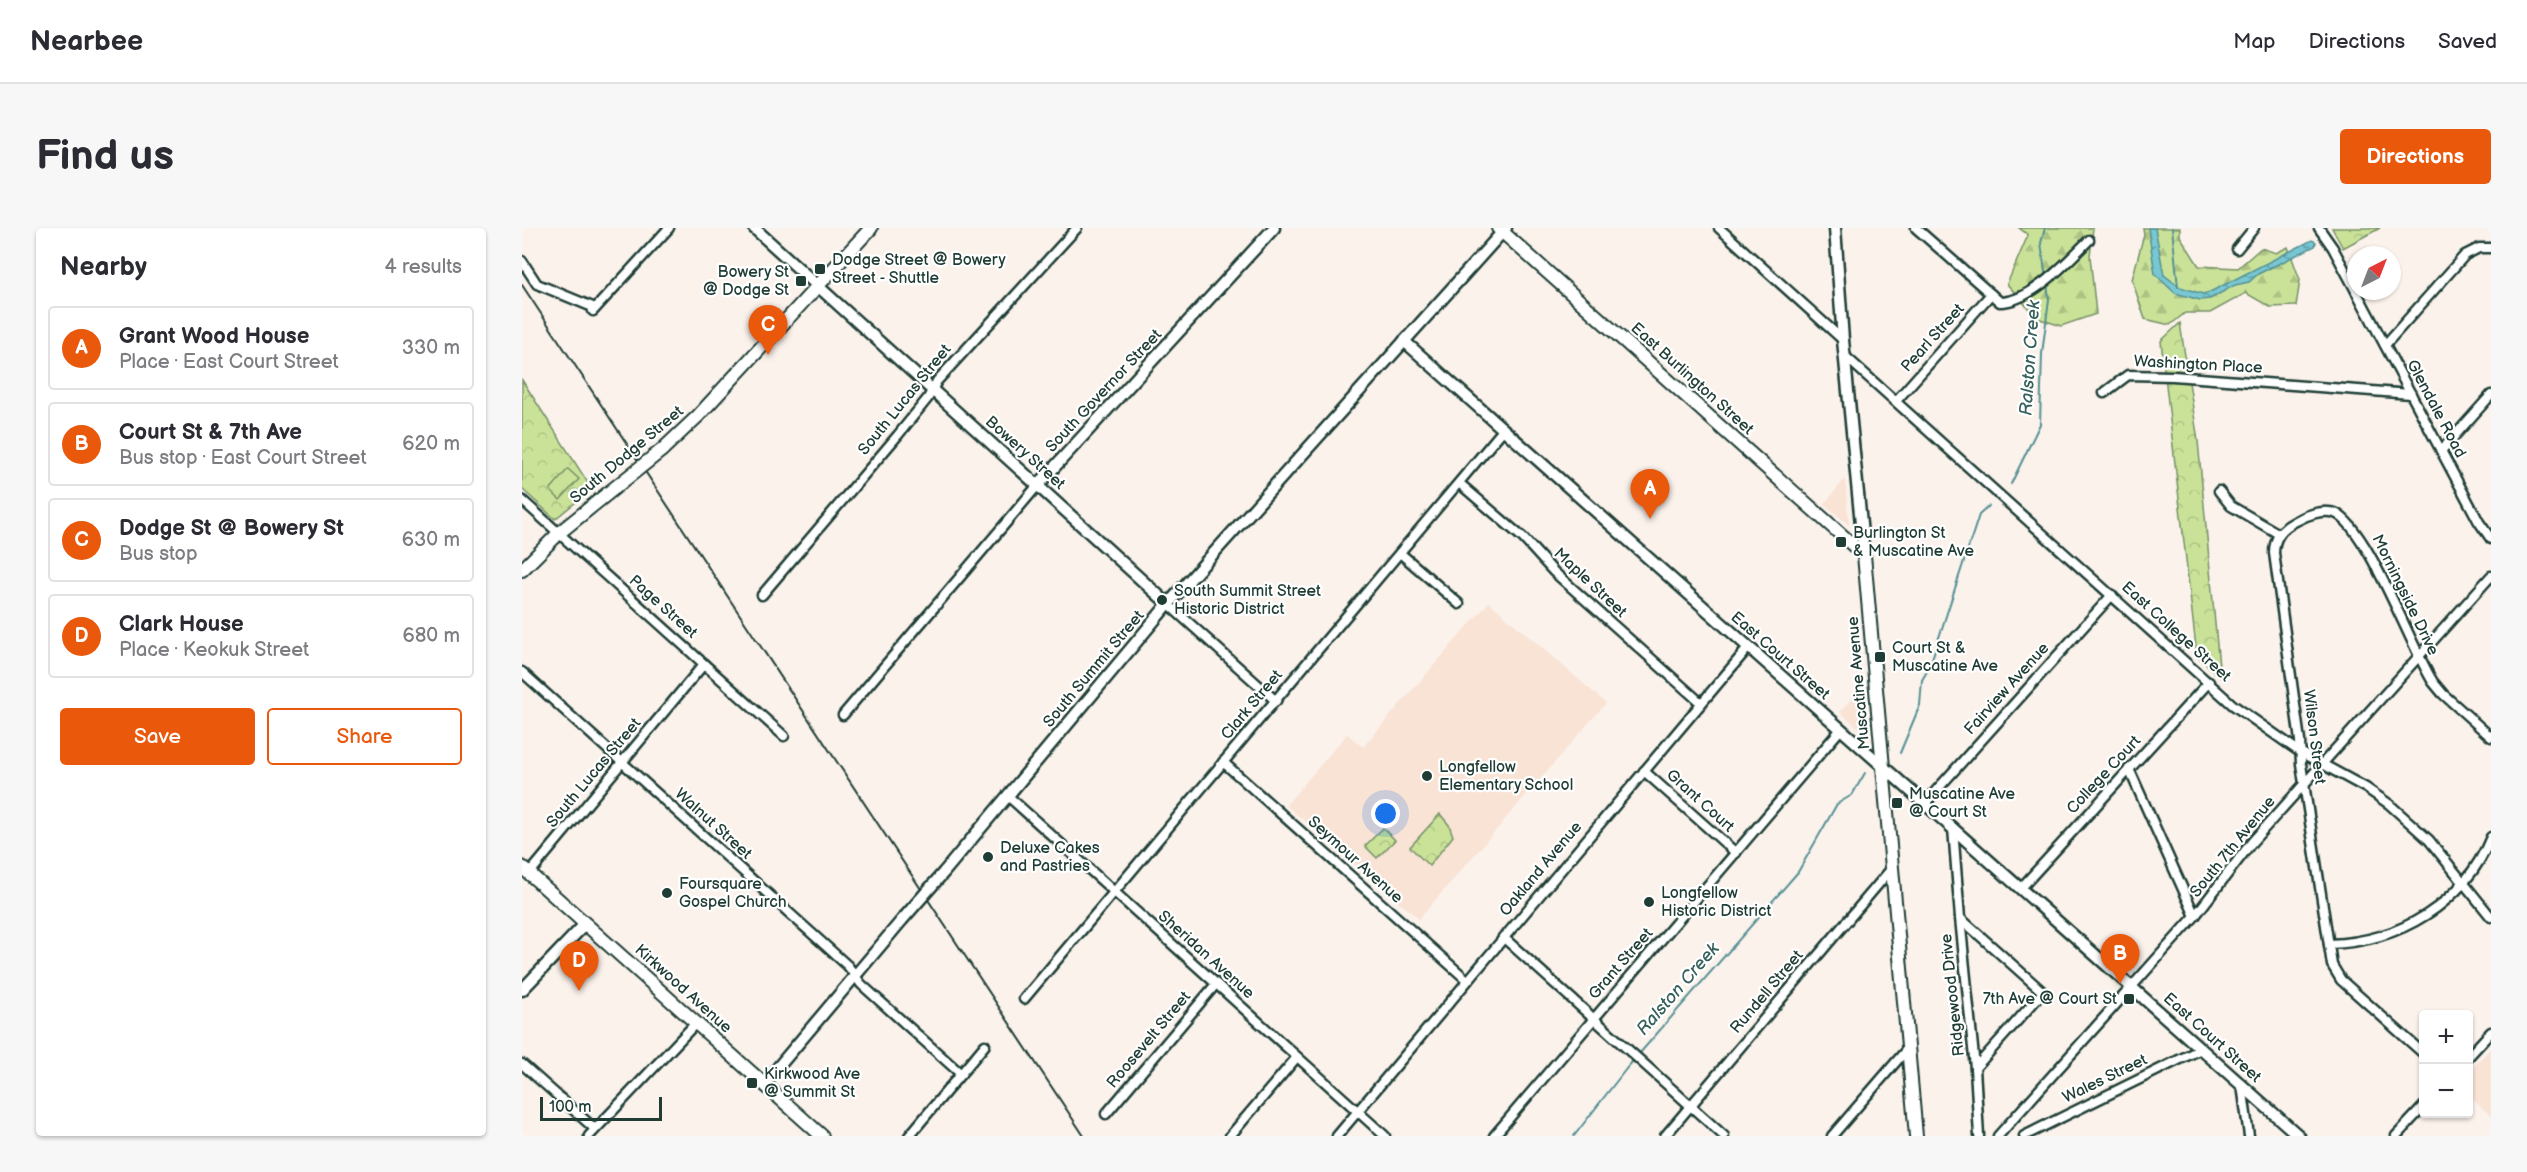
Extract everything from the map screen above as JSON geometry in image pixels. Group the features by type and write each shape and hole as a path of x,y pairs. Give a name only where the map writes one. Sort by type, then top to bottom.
{"main road":[{"name":"South Dodge Street","path":"522,570 559,533 662,450 698,416 871,228"},
{"name":"East Burlington Street","path":"1502,229 1864,555"},
{"name":"Muscatine Avenue","path":"1864,555 1916,1136"},
{"name":"Kirkwood Avenue","path":"526,870 822,1136"}],"street":[{"path":"522,261 537,284 594,309 669,228"},
{"name":"Bowery Street","path":"754,228 1275,700"},
{"name":"South Lucas Street","path":"762,595 928,399 937,381 1077,228"},
{"name":"South Governor Street","path":"843,715 1038,485 1274,228"},
{"path":"1719,228 1843,340"},
{"name":"Muscatine Avenue","path":"1836,228 1843,340 1864,555"},
{"path":"1917,228 2000,302 2011,301 2040,284 2089,240"},
{"path":"2237,249 2254,228"},
{"name":"Glendale Road","path":"2319,228 2347,274"},
{"name":"South Summit Street","path":"764,1084 1168,604 1502,229"},
{"path":"2385,345 2465,255 2479,248 2491,248"},
{"name":"Pearl Street","path":"1896,401 1991,294"},
{"name":"Glendale Road","path":"2361,300 2479,522 2491,539"},
{"name":"East Court Street","path":"1404,341 2299,1136"},
{"name":"East College Street","path":"1846,357 2233,705 2300,752 2366,788 2404,816 2429,840 2491,917"},
{"name":"Washington Place","path":"2104,393 2122,378 2135,375 2411,394"},
{"path":"2441,451 2491,395"},
{"name":"Clark Street","path":"1024,999 1503,430"},
{"name":"Maple Street","path":"1459,483 1523,538 1554,572 1701,703"},
{"path":"2219,491 2231,506 2279,534"},
{"name":"Page Street","path":"522,500 784,736"},
{"name":"Morningside Drive","path":"2279,534 2290,524 2313,514 2334,513 2344,518 2368,550 2424,668 2443,694 2491,737"},
{"name":"Wilson Street","path":"2279,534 2274,553 2300,752 2332,964 2341,980 2419,1050"},
{"path":"1400,553 1459,604"},
{"name":"South 7th Avenue","path":"1998,1136 2195,916 2252,842 2491,576"},
{"name":"Fairview Avenue","path":"1925,803 2112,595"},
{"name":"Oakland Avenue","path":"1336,1136 1748,648"},
{"name":"South Lucas Street","path":"526,870 622,762 704,664"},
{"name":"Walnut Street","path":"522,672 848,966 861,984 961,1074"},
{"name":"College Court","path":"2021,888 2210,682"},
{"name":"Grant Street","path":"1494,1136 1841,729"},
{"name":"Seymour Avenue","path":"1224,762 1467,980"},
{"path":"2130,769 2195,916"},
{"name":"Grant Court","path":"1644,771 1736,853"},
{"name":"Sheridan Avenue","path":"1008,796 1385,1136"},
{"name":"Ridgewood Drive","path":"1953,827 1980,1136"},
{"path":"2329,944 2360,942 2396,932 2428,914 2464,883 2480,860 2491,837"},
{"name":"Rundell Street","path":"1665,1136 1892,868"},
{"name":"Ridgewood Drive","path":"1960,918 2043,992 1975,1068"},
{"path":"522,990 585,924"},
{"path":"1503,937 1724,1136"},
{"name":"Roosevelt Street","path":"1106,1114 1216,984"},
{"path":"522,1064 592,1132 696,1023"},
{"path":"2473,1052 2491,1032"},
{"path":"909,1136 985,1045"},
{"path":"1832,1136 1908,1048"},
{"name":"Wales Street","path":"2024,1136 2200,1048"},
{"path":"1230,1136 1297,1057"},
{"path":"2242,1085 2249,1136"},
{"path":"2396,1136 2419,1111"}],"shaded area":[{"path":"1845,479 1849,525 1824,504"},
{"name":"Longfellow Elementary School","path":"1489,602 1606,703 1419,919 1286,805 1347,734 1363,747"},
{"path":"1864,687 1868,736 1840,712"},
{"path":"2491,1048 2491,1116 2473,1100 2473,1068"}],"green space":[{"path":"2019,228 2093,228 2090,256 2096,314 2061,326 2037,318 2007,284 2028,235"},
{"path":"2143,228 2180,228 2180,236 2199,266 2238,268 2261,248 2276,253 2288,247 2300,280 2296,306 2270,307 2246,293 2210,313 2185,313 2170,325 2145,319 2132,280 2144,234"},
{"path":"2332,228 2380,228 2343,248"},
{"path":"2180,323 2198,441 2220,677 2197,656 2161,341"},
{"path":"522,380 592,489 555,519 522,489"},
{"path":"568,469 579,479 560,500 550,490"},
{"path":"1440,814 1449,825 1453,836 1429,866 1410,847"},
{"path":"1383,828 1395,840 1377,858 1365,846"}],"water":[{"path":"2148,228 2155,228 2164,275 2180,287 2203,294 2312,240 2316,242 2315,246 2258,274 2249,282 2235,285 2210,299 2200,300 2175,293 2155,274"}],"waterway":[{"name":"Ralston Creek","path":"2045,228 2041,243 2046,279"},
{"name":"Ralston Creek","path":"2172,228 2178,287"},
{"name":"Ralston Creek","path":"2011,484 2040,424 2042,354 2049,299 2047,284"},
{"name":"Ralston Creek","path":"1900,753 1920,705 1922,680 1929,668 1979,515 1989,506"},
{"name":"Ralston Creek","path":"1574,1136 1626,1069 1798,872 1837,804 1852,795 1865,773"}],"railway":[{"path":"522,285 1084,1136"}],"place":[{"name":"Dodge Street @ Bowery Street - Shuttle","path":"820,269"},
{"name":"Bowery St @ Dodge St","path":"801,281"},
{"name":"Dodge St @ Bowery St","path":"768,355"},
{"name":"Grant Wood House","path":"1650,519"},
{"name":"Burlington St & Muscatine Ave","path":"1841,542"},
{"name":"South Summit Street Historic District","path":"1162,600"},
{"name":"Court St & Muscatine Ave","path":"1880,657"},
{"name":"Longfellow Elementary School","path":"1427,776"},
{"name":"Muscatine Ave @ Court St","path":"1897,803"},
{"name":"Deluxe Cakes and Pastries","path":"988,857"},
{"name":"Foursquare Gospel Church","path":"667,893"},
{"name":"Longfellow Historic District","path":"1649,902"},
{"name":"Court St & 7th Ave","path":"2120,984"},
{"name":"Clark House","path":"579,991"},
{"name":"7th Ave @ Court St","path":"2129,999"},
{"name":"Kirkwood Ave @ Summit St","path":"752,1083"}]}
